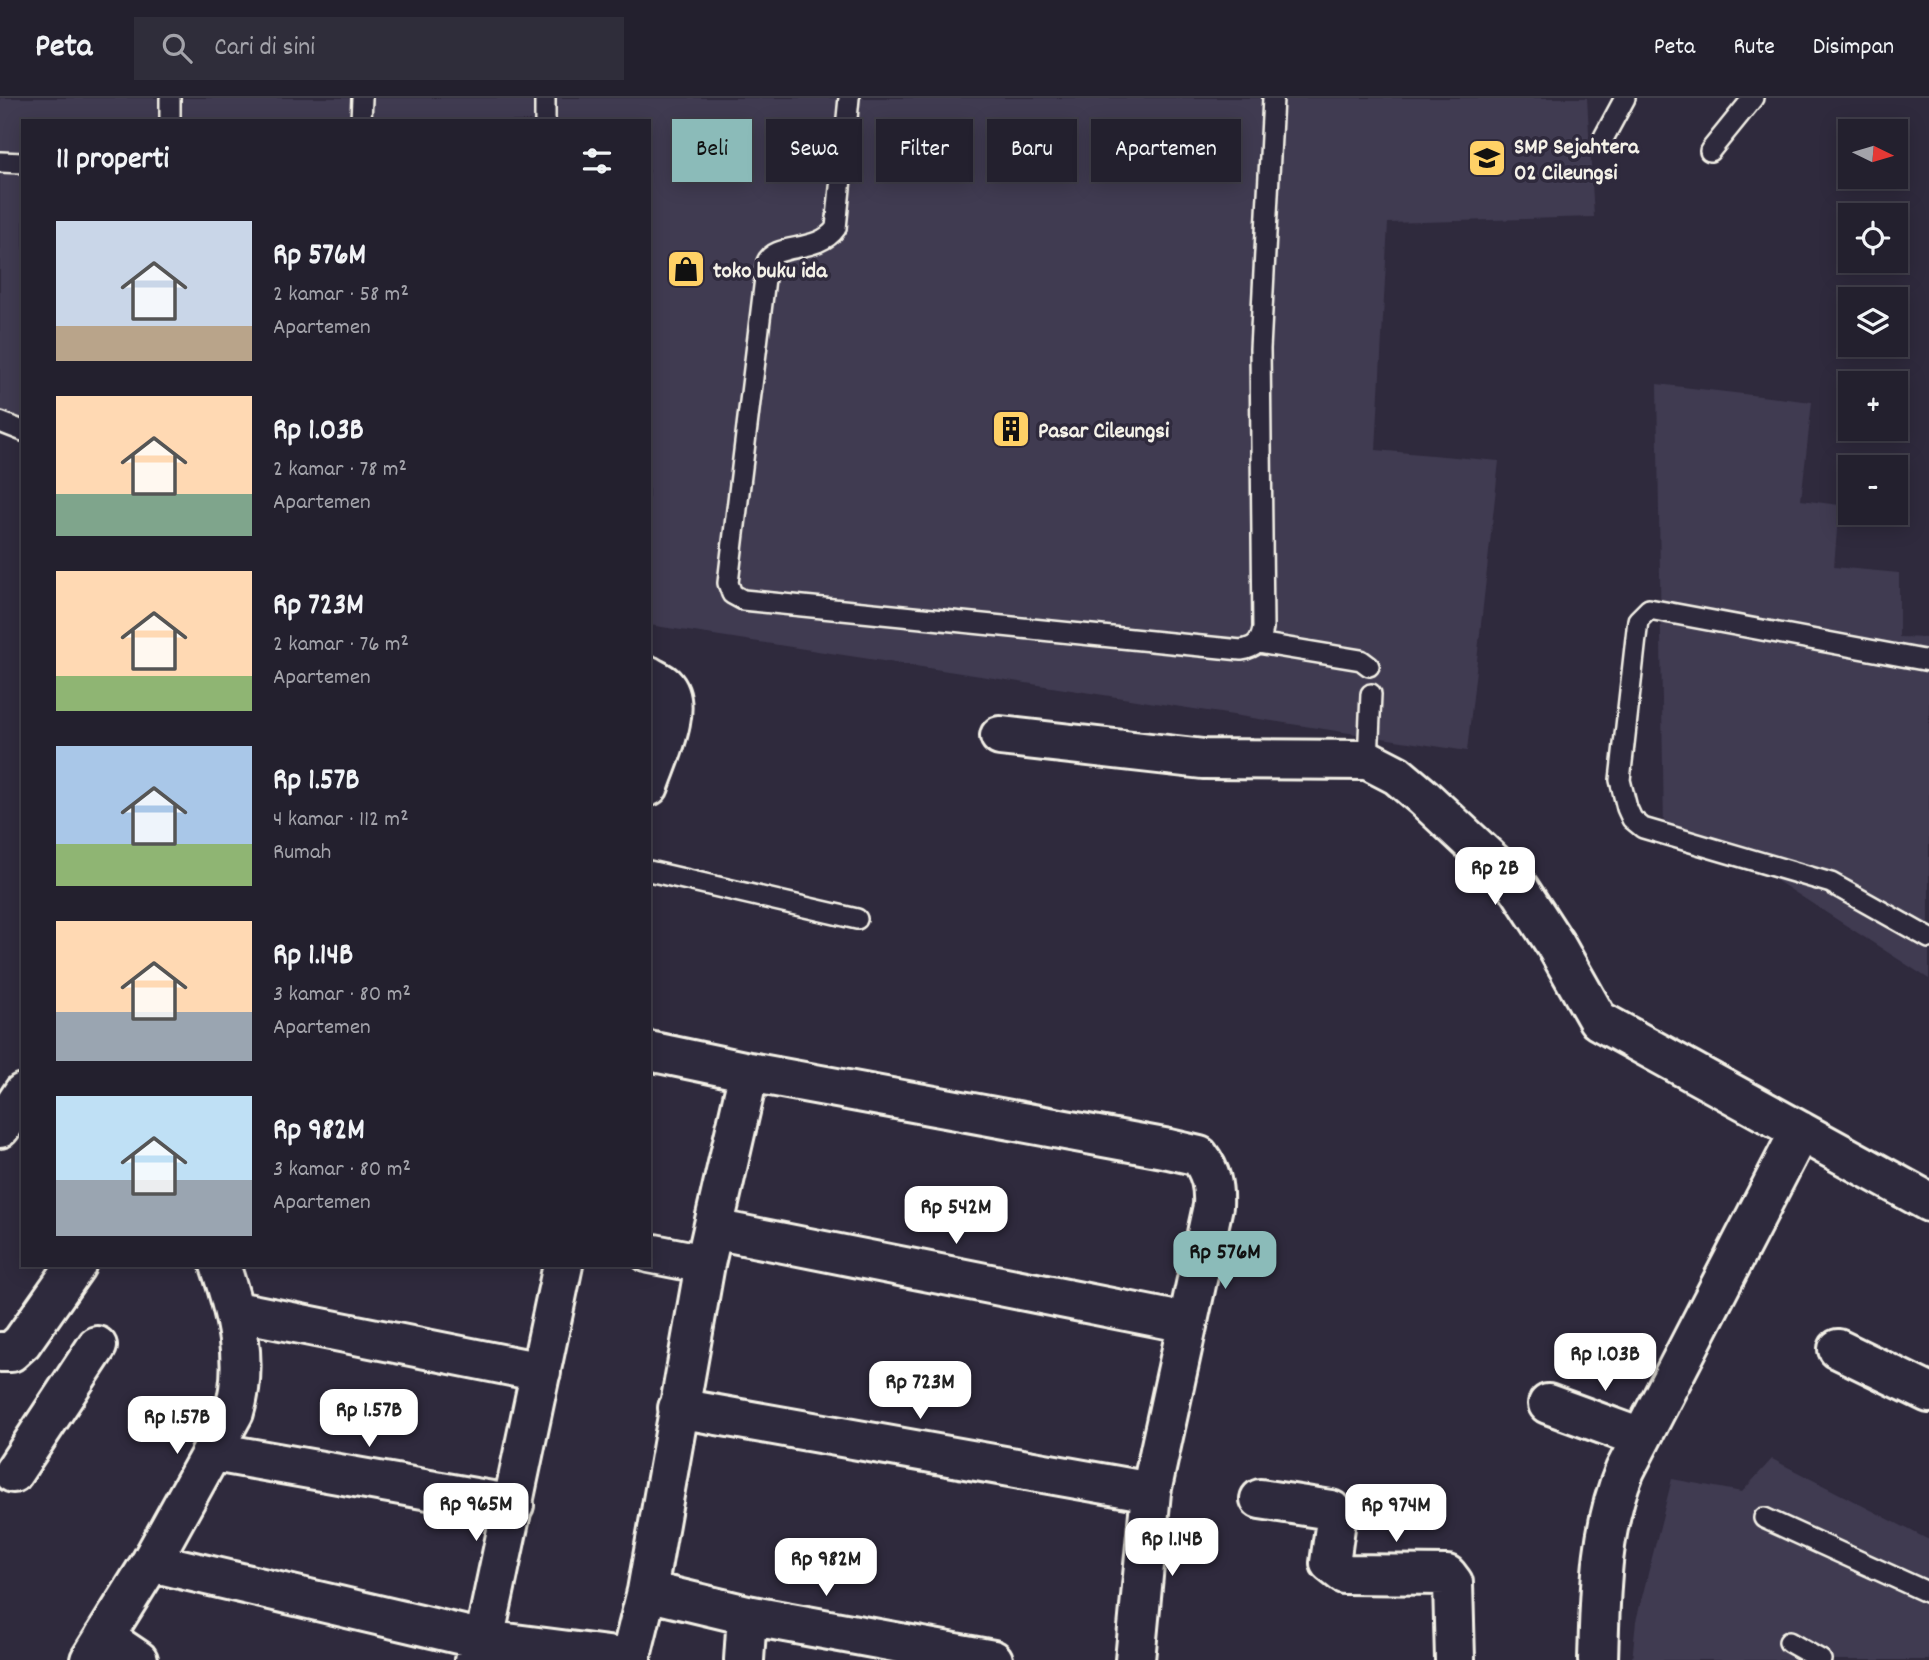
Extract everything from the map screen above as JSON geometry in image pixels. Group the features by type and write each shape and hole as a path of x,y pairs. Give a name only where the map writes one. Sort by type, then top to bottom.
{"street":[{"path":"651,677 664,685 672,701 670,724 651,780"},
{"path":"1000,736 1203,760 1368,760 1397,775 1415,789 1516,884 1555,944 1598,1020 1929,1202"},
{"path":"651,1051 1199,1156 1209,1169 1214,1188 1213,1206 1151,1492 1135,1660"},
{"path":"151,1562 479,1650 631,1659 647,1591 709,1247 749,1072"},
{"path":"0,1128 21,1096"},
{"path":"1598,1660 1612,1501 1641,1438 1800,1131"},
{"path":"651,1253 709,1247 1187,1322"},
{"path":"0,1352 11,1352 22,1342 75,1267"},
{"path":"138,1660 97,1648 151,1562 214,1452 234,1412 241,1390 236,1311 221,1267"},
{"path":"479,1650 514,1505 563,1267"},
{"path":"236,1311 541,1372"},
{"path":"4,1478 97,1346"},
{"path":"1838,1349 1929,1393"},
{"path":"1548,1404 1641,1438"},
{"path":"678,1408 1151,1492"},
{"path":"214,1452 514,1505"},
{"path":"1260,1499 1331,1510 1336,1520 1330,1563 1343,1574 1447,1575 1453,1583 1455,1660"},
{"path":"647,1591 870,1648 993,1660"},
{"path":"744,1660 747,1615"}],"lane":[{"path":"170,98 170,119"},
{"path":"361,119 362,98"},
{"path":"545,98 545,119"},
{"path":"849,98 836,228 822,243 776,252 767,262 728,583 732,594 743,600 1241,650 1251,649 1258,643 1263,628 1260,349 1273,98"},
{"path":"1604,136 1625,98"},
{"path":"1710,150 1754,98"},
{"path":"0,162 21,163"},
{"path":"0,422 21,431"},
{"path":"1929,661 1649,609 1638,620 1620,780 1632,819 1643,828 1831,883 1929,938"},
{"path":"1258,643 1361,660 1369,666"},
{"path":"1368,760 1371,694"},
{"path":"651,871 857,919"},
{"path":"1764,1518 1929,1593"},
{"path":"1789,1642 1821,1660"}],"shaded area":[{"path":"0,98 1587,98 1594,217 1388,223 1376,450 1499,461 1467,751 651,625 651,119 21,119 21,437 0,430"},
{"path":"1657,384 1812,402 1801,500 1838,505 1834,567 1899,573 1899,637 1929,638 1929,979 1714,840 1664,829"},
{"path":"1772,1459 1929,1540 1929,1660 1632,1660 1636,1621 1672,1479 1742,1492"}],"place":[{"name":"SMP Sejahtera 02 Cileungsi","path":"1487,158"},
{"name":"toko buku ida","path":"686,269"},
{"name":"Pasar Cileungsi","path":"1011,429"}]}
